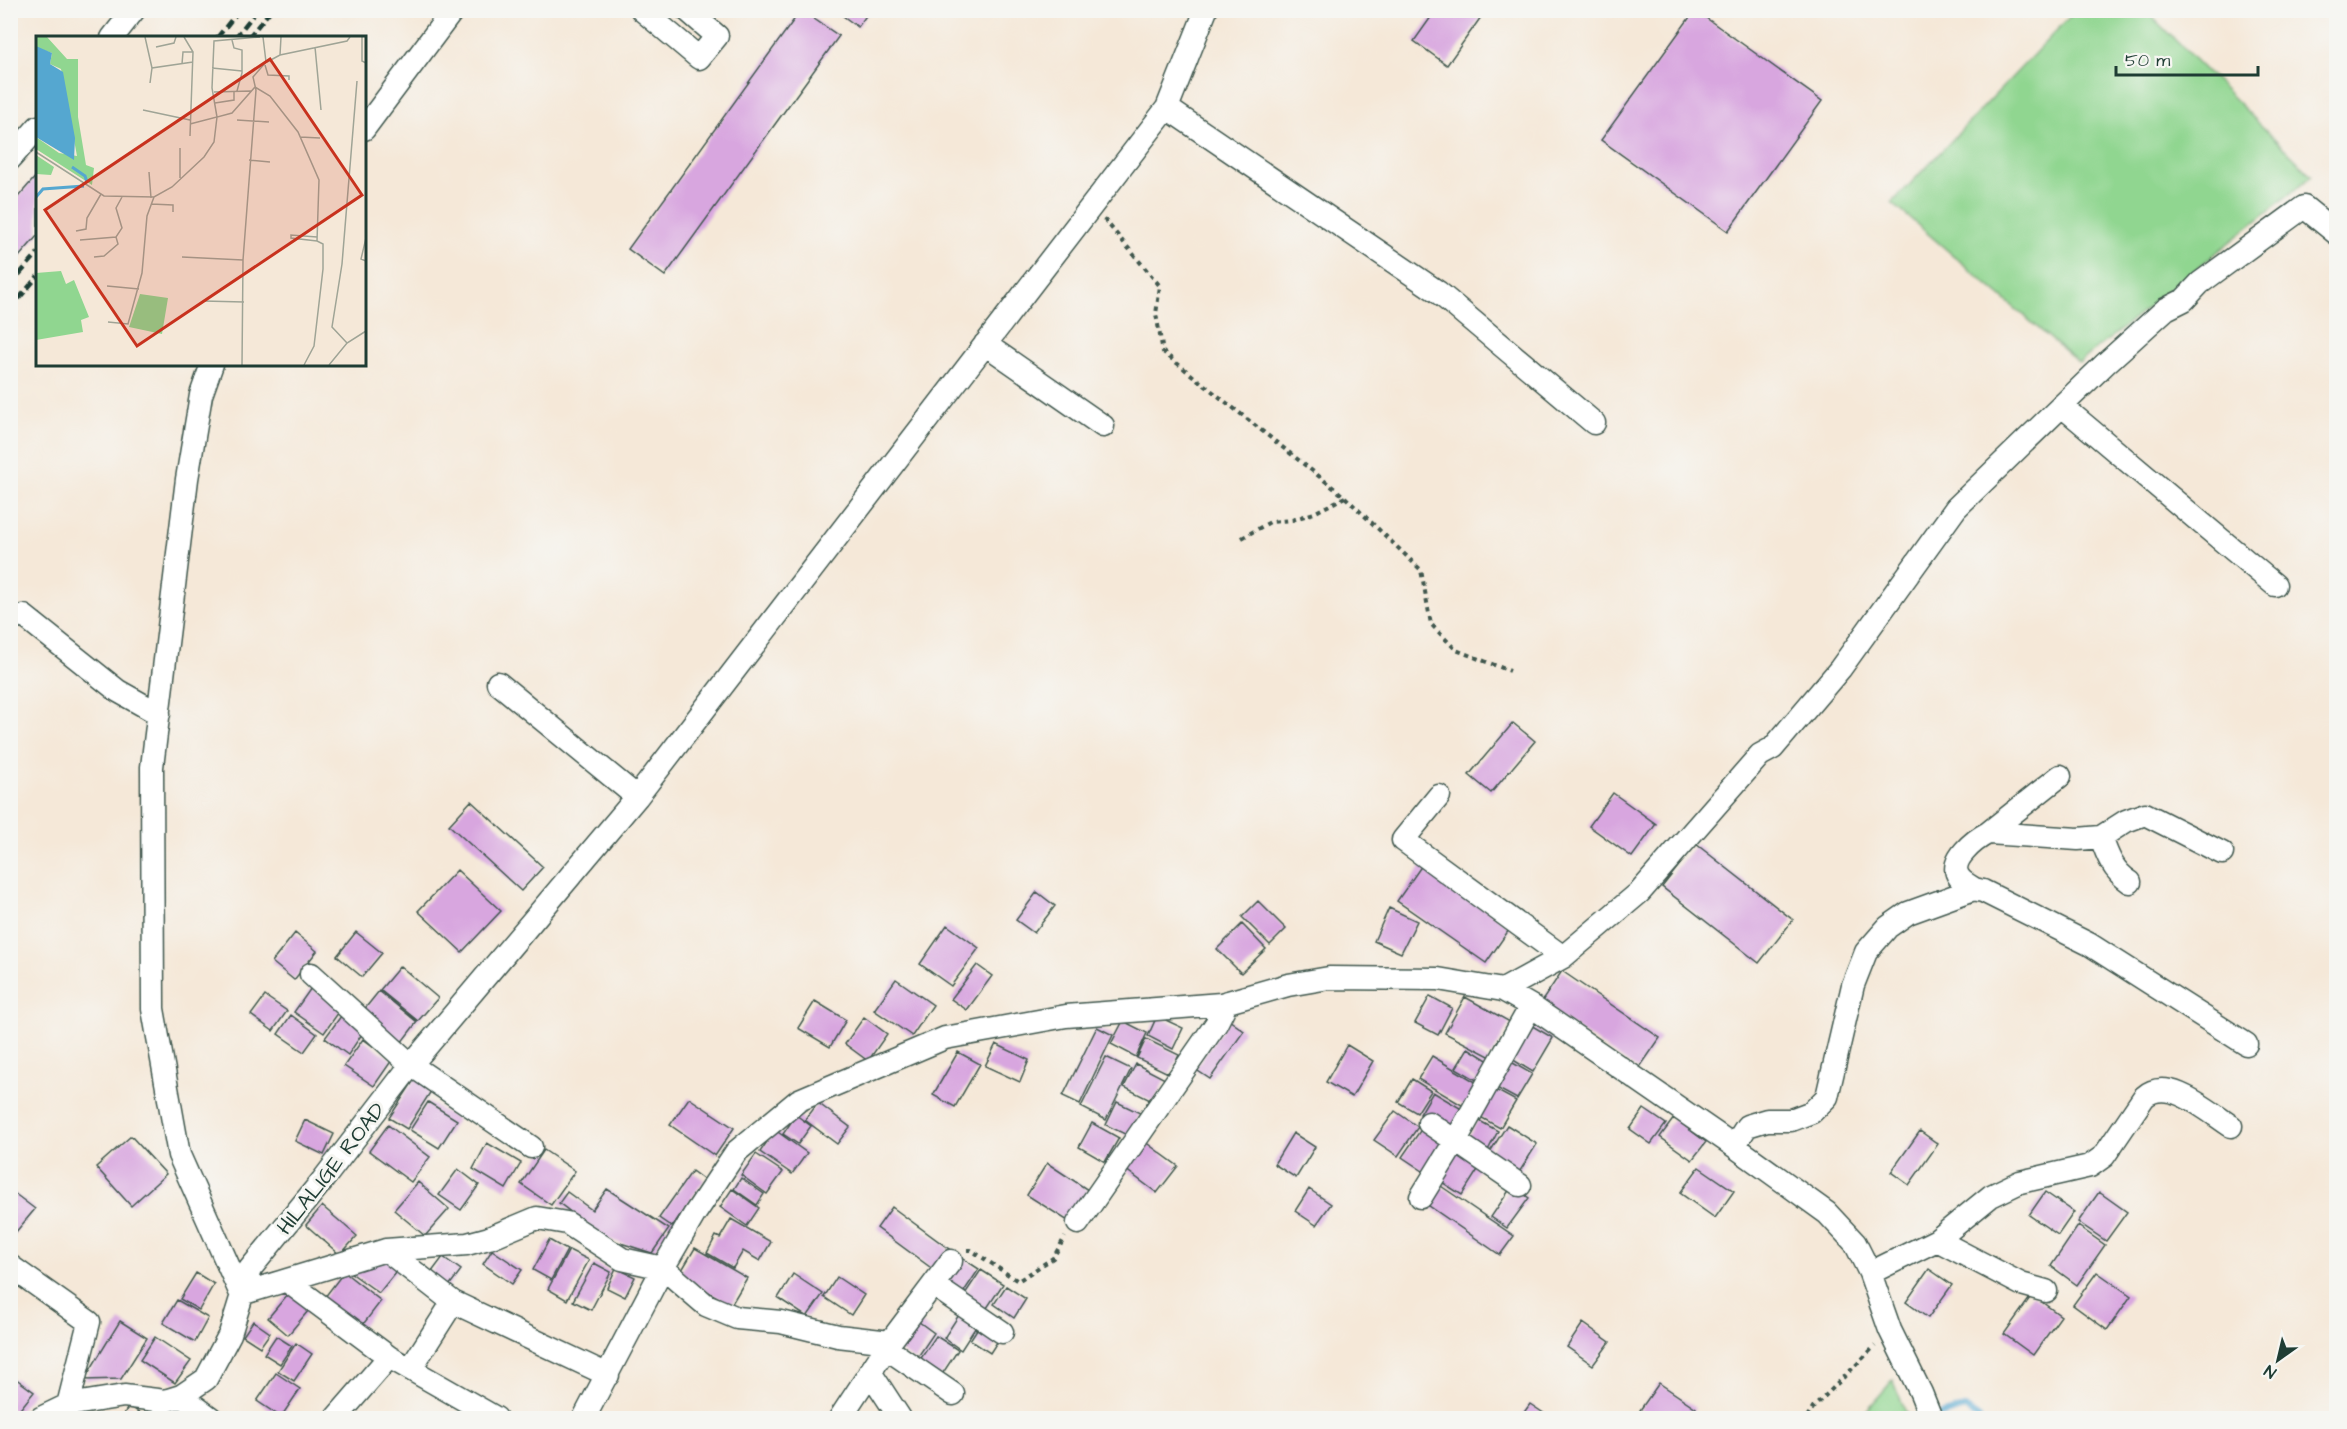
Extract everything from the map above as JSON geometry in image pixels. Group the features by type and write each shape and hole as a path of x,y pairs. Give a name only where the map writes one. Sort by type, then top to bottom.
{"street":[{"path":"113,36 134,10"},
{"path":"366,126 453,10"},
{"path":"642,10 699,58 717,36 687,10"},
{"name":"HILALIGE ROAD","path":"40,1418 68,1405 124,1396 165,1401 181,1396 206,1379 230,1334 250,1269 322,1181 411,1065 637,797 1167,108 1206,10"},
{"path":"1167,108 1438,292 1594,423"},
{"path":"10,159 36,129"},
{"path":"1503,990 1563,957 1640,892 1760,756 1773,748 1840,669 1956,508 2166,309 2184,300 2200,283 2304,207 2337,233"},
{"path":"985,344 1103,426"},
{"path":"211,366 201,395 187,478 152,766 153,1009 179,1155 241,1294 386,1250 467,1244 489,1238 537,1218 567,1223 622,1259 663,1268 706,1305 737,1318 781,1322 837,1336 888,1345 953,1394"},
{"path":"2062,406 2275,585"},
{"path":"24,616 118,691 159,714"},
{"path":"498,683 637,797"},
{"path":"2060,776 1988,833 1977,838 1958,863 1956,871 1959,878 1974,889 1983,891 2089,945 2246,1044"},
{"path":"1439,796 1403,840 1563,957"},
{"path":"1988,833 2078,839 2101,837 2126,821 2145,814 2222,853"},
{"path":"2101,837 2109,860 2130,882"},
{"path":"1734,1146 1747,1126 1767,1120 1791,1120 1812,1112 1827,1097 1853,986 1866,952 1888,927 1908,912 1974,889"},
{"path":"311,974 411,1065 531,1147"},
{"path":"584,1419 663,1268 694,1215 736,1152 799,1100 945,1038 1066,1016 1227,1002 1288,985 1329,978 1438,979 1503,990 1531,1006 1827,1213 1855,1243 1870,1273 1890,1330 1921,1393 1930,1419"},
{"path":"1078,1223 1216,1024 1227,1002"},
{"path":"1421,1197 1456,1140 1531,1006"},
{"path":"1870,1273 1937,1240 1991,1196 2020,1182 2090,1166 2104,1156 2149,1092 2169,1090 2184,1095 2231,1126"},
{"path":"1429,1123 1521,1185"},
{"path":"1937,1240 2021,1284 2046,1291"},
{"path":"386,1250 453,1302 608,1375"},
{"path":"840,1419 888,1345 951,1260"},
{"path":"10,1266 89,1322 68,1405"},
{"path":"287,1281 389,1357 496,1419"},
{"path":"933,1284 1002,1332"},
{"path":"411,1368 453,1302"},
{"path":"336,1419 389,1357"},
{"path":"870,1372 900,1419"},
{"path":"181,1396 211,1419"}],"path":[{"path":"1092,205 1160,286 1156,314 1163,352 1345,497 1421,570 1431,624 1456,650 1510,671"},
{"path":"1242,538 1270,522 1292,520 1314,513 1345,497"},
{"path":"951,1260 960,1250 971,1250 1018,1281 1053,1258 1060,1242 1078,1223"},
{"path":"1807,1419 1813,1408 1890,1330"}],"green space":[{"path":"2076,10 2146,11 2312,176 2079,363 1892,203"},
{"path":"1893,1380 1908,1418 1860,1418"}],"building":[{"path":"801,10 839,36 665,276 628,249"},
{"path":"835,10 870,10 858,27"},
{"path":"1436,10 1486,10 1447,65 1414,41"},
{"path":"1695,10 1822,101 1728,231 1601,140"},
{"path":"36,176 36,237 10,267 10,206"},
{"path":"1513,723 1535,741 1491,793 1469,775"},
{"path":"1613,793 1656,824 1632,857 1589,826"},
{"path":"471,801 543,867 521,891 449,825"},
{"path":"1696,844 1793,920 1759,963 1662,887"},
{"path":"1422,865 1511,927 1486,963 1397,901"},
{"path":"457,870 501,911 462,952 418,911"},
{"path":"1037,892 1055,906 1034,933 1016,920"},
{"path":"1258,901 1286,929 1270,945 1242,917"},
{"path":"1389,908 1417,921 1401,953 1374,941"},
{"path":"1242,924 1266,949 1241,973 1217,949"},
{"path":"947,925 979,948 951,986 920,964"},
{"path":"356,932 382,953 362,977 337,956"},
{"path":"295,933 317,951 294,980 272,962"},
{"path":"977,965 992,976 967,1010 951,999"},
{"path":"400,966 438,998 418,1021 380,990"},
{"path":"1562,971 1660,1038 1638,1070 1540,1004"},
{"path":"896,979 933,1005 912,1036 874,1010"},
{"path":"311,988 341,1009 324,1033 294,1012"},
{"path":"379,991 417,1022 401,1043 363,1011"},
{"path":"265,996 287,1011 273,1031 251,1015"},
{"path":"1430,996 1452,1008 1438,1035 1415,1023"},
{"path":"1465,997 1510,1022 1491,1057 1445,1033"},
{"path":"815,1001 846,1020 830,1047 798,1028"},
{"path":"344,1012 366,1028 348,1055 325,1038"},
{"path":"291,1015 317,1034 304,1052 278,1034"},
{"path":"1157,1016 1183,1028 1173,1049 1148,1036"},
{"path":"864,1017 887,1034 868,1061 845,1044"},
{"path":"1229,1020 1244,1031 1210,1079 1195,1069"},
{"path":"1123,1021 1147,1033 1136,1057 1111,1044"},
{"path":"1529,1024 1553,1038 1533,1072 1510,1058"},
{"path":"1097,1027 1113,1035 1080,1104 1063,1096"},
{"path":"363,1039 392,1060 374,1086 344,1066"},
{"path":"1146,1039 1179,1055 1170,1074 1137,1058"},
{"path":"996,1044 1029,1060 1020,1082 985,1066"},
{"path":"1347,1045 1373,1061 1352,1097 1326,1082"},
{"path":"1468,1048 1492,1063 1480,1082 1456,1068"},
{"path":"958,1052 980,1064 955,1107 933,1095"},
{"path":"1432,1056 1479,1084 1465,1107 1418,1079"},
{"path":"1106,1057 1131,1069 1106,1120 1081,1107"},
{"path":"1506,1059 1532,1074 1517,1099 1491,1085"},
{"path":"1136,1064 1165,1079 1154,1102 1124,1087"},
{"path":"416,1077 433,1088 407,1129 389,1118"},
{"path":"1412,1079 1431,1091 1417,1113 1398,1102"},
{"path":"1490,1087 1516,1101 1500,1128 1475,1114"},
{"path":"1433,1092 1465,1111 1452,1133 1420,1114"},
{"path":"689,1098 734,1128 715,1156 670,1125"},
{"path":"428,1102 457,1120 439,1148 410,1130"},
{"path":"1117,1102 1140,1113 1129,1136 1106,1125"},
{"path":"818,1103 850,1127 837,1144 805,1120"},
{"path":"1644,1109 1666,1124 1651,1144 1630,1129"},
{"path":"1395,1111 1418,1127 1398,1156 1374,1140"},
{"path":"796,1115 811,1126 798,1144 783,1134"},
{"path":"1674,1118 1706,1142 1692,1160 1660,1137"},
{"path":"305,1120 334,1134 324,1155 295,1141"},
{"path":"1478,1120 1498,1131 1486,1154 1465,1143"},
{"path":"1092,1123 1119,1138 1105,1162 1079,1147"},
{"path":"388,1125 430,1157 411,1182 369,1151"},
{"path":"1507,1125 1537,1144 1518,1174 1488,1155"},
{"path":"1422,1128 1446,1145 1426,1173 1402,1157"},
{"path":"775,1130 807,1153 792,1174 760,1152"},
{"path":"1920,1131 1938,1144 1909,1185 1891,1172"},
{"path":"1293,1133 1315,1147 1296,1178 1274,1164"},
{"path":"131,1136 166,1174 131,1206 96,1167"},
{"path":"1141,1139 1178,1166 1157,1193 1121,1166"},
{"path":"487,1143 521,1163 506,1189 473,1169"},
{"path":"1457,1149 1481,1165 1462,1195 1437,1179"},
{"path":"544,1150 575,1171 551,1205 521,1184"},
{"path":"756,1154 783,1172 767,1194 741,1175"},
{"path":"1047,1163 1088,1190 1068,1221 1027,1195"},
{"path":"1699,1167 1734,1191 1715,1218 1680,1193"},
{"path":"458,1169 479,1185 461,1210 439,1195"},
{"path":"692,1171 704,1180 672,1227 659,1218"},
{"path":"741,1178 764,1194 757,1205 734,1189"},
{"path":"418,1182 449,1209 425,1236 394,1210"},
{"path":"1435,1182 1514,1236 1500,1255 1422,1201"},
{"path":"1512,1186 1529,1198 1507,1228 1491,1217"},
{"path":"607,1189 669,1229 652,1253 605,1238 559,1203 567,1192 592,1210"},
{"path":"732,1189 759,1208 747,1226 720,1207"},
{"path":"1309,1189 1331,1204 1316,1225 1295,1211"},
{"path":"10,1190 35,1209 10,1239"},
{"path":"2045,1192 2074,1212 2058,1235 2029,1215"},
{"path":"2099,1192 2127,1212 2106,1241 2078,1222"},
{"path":"322,1206 357,1236 340,1255 306,1225"},
{"path":"892,1207 949,1249 934,1270 877,1228"},
{"path":"731,1219 771,1242 760,1261 743,1251 733,1268 707,1253 716,1236 720,1238"},
{"path":"2078,1226 2105,1245 2077,1285 2051,1266"},
{"path":"549,1240 567,1250 551,1280 533,1270"},
{"path":"695,1248 747,1278 731,1305 679,1275"},
{"path":"492,1250 522,1270 512,1284 483,1264"},
{"path":"569,1250 589,1260 567,1300 548,1289"},
{"path":"384,1256 399,1268 379,1293 347,1270"},
{"path":"959,1256 979,1269 959,1299 939,1286"},
{"path":"443,1257 461,1270 446,1290 428,1277"},
{"path":"594,1263 611,1272 591,1310 573,1301"},
{"path":"616,1268 635,1277 625,1297 607,1288"},
{"path":"1929,1269 1952,1285 1928,1318 1906,1302"},
{"path":"981,1270 1003,1284 983,1314 961,1300"},
{"path":"344,1272 381,1301 358,1331 321,1302"},
{"path":"2097,1272 2131,1296 2107,1330 2073,1305"},
{"path":"196,1273 214,1284 199,1310 180,1299"},
{"path":"793,1274 823,1294 807,1317 778,1298"},
{"path":"837,1277 864,1295 851,1315 824,1297"},
{"path":"1006,1286 1026,1299 1014,1318 994,1304"},
{"path":"293,1288 313,1305 288,1335 268,1318"},
{"path":"2032,1295 2061,1316 2033,1355 2004,1334"},
{"path":"177,1300 208,1318 195,1342 163,1323"},
{"path":"962,1310 979,1322 961,1350 944,1338"},
{"path":"915,1319 934,1333 915,1361 896,1348"},
{"path":"120,1321 147,1338 121,1379 84,1380"},
{"path":"253,1321 270,1333 260,1347 243,1336"},
{"path":"981,1323 1001,1336 990,1353 970,1340"},
{"path":"1583,1323 1610,1342 1593,1365 1567,1347"},
{"path":"276,1336 292,1346 280,1364 264,1354"},
{"path":"936,1336 958,1350 939,1379 917,1364"},
{"path":"155,1337 191,1361 175,1383 140,1360"},
{"path":"296,1343 312,1354 294,1381 278,1371"},
{"path":"276,1373 300,1389 281,1417 257,1401"},
{"path":"15,1378 34,1392 17,1413 10,1408 10,1384"},
{"path":"1659,1383 1696,1408 1689,1418 1652,1418 1640,1410"},
{"path":"1530,1404 1551,1418 1520,1418"},
{"path":"129,1406 148,1418 121,1418"}],"waterway":[{"path":"1934,1417 1965,1408 1979,1418"}],"railway":[{"path":"219,36 239,10"},
{"path":"237,36 257,10"},
{"path":"250,36 271,10"},
{"path":"10,285 36,255"},
{"path":"10,309 36,278"}]}
